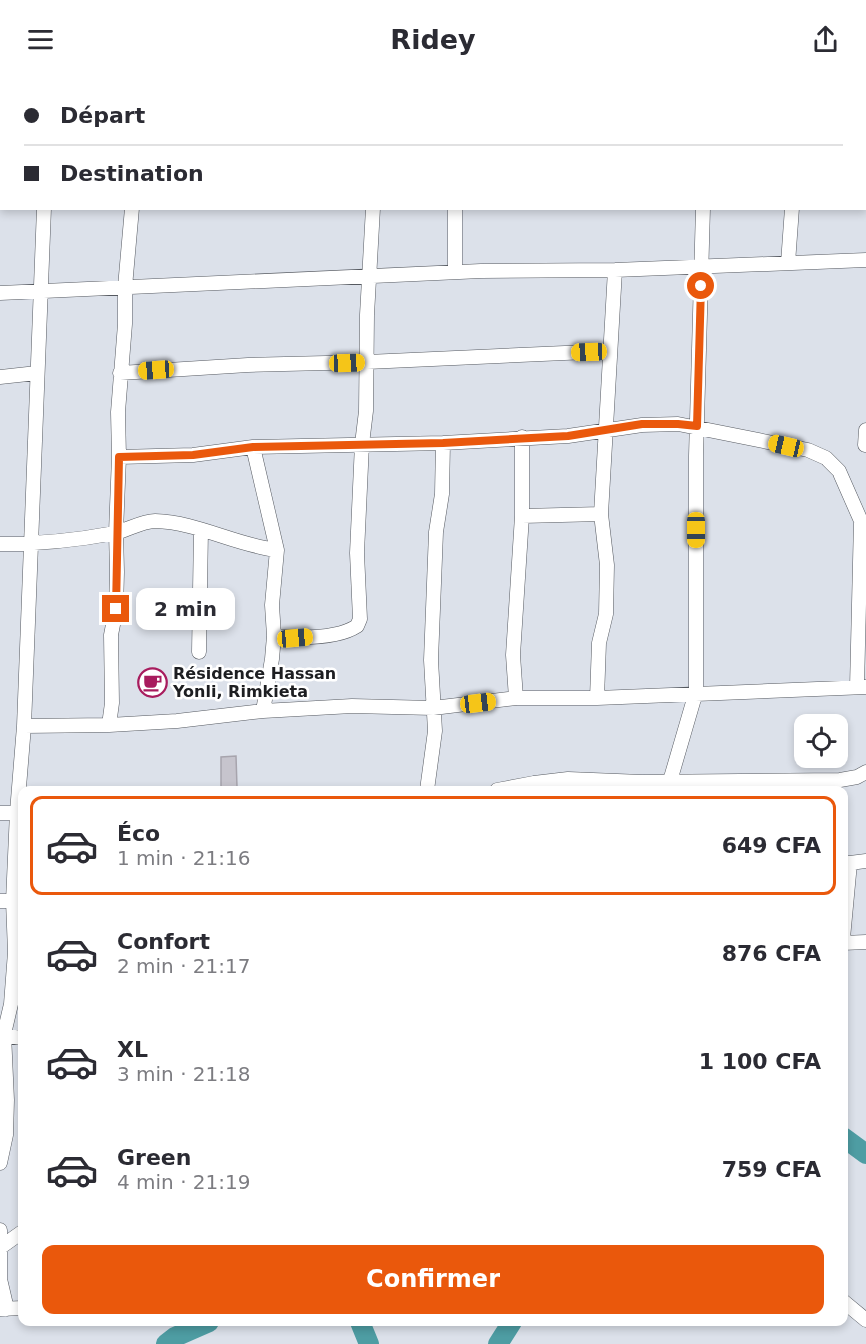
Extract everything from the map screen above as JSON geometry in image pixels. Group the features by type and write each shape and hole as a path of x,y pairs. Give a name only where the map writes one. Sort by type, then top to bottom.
{"street":[{"path":"21,786 44,210"},
{"path":"109,725 112,703 110,648 116,609 118,412 132,210"},
{"path":"274,636 295,638 320,636 352,629 357,626 360,619 357,553 362,444 366,411 373,210"},
{"path":"455,210 455,272"},
{"path":"671,786 696,692 697,426 702,210"},
{"path":"788,263 792,210"},
{"path":"0,293 370,275 615,270 866,260"},
{"path":"597,698 598,643 606,614 607,565 602,514 615,270"},
{"path":"120,373 248,365 610,351"},
{"path":"0,377 37,373"},
{"path":"24,726 177,721 263,711 352,706 434,708 516,698 597,698 696,692 861,687 861,521 839,471 826,458 808,450 697,426 642,424 568,436 443,443 253,447 193,455 119,457"},
{"path":"865,445 866,430"},
{"path":"516,698 513,655 522,516 522,437"},
{"path":"428,786 435,730 431,660 436,532 442,494 443,443"},
{"path":"253,447 277,550 272,605 274,636 263,711"},
{"path":"522,516 602,514"},
{"path":"0,544 29,544 117,532 152,521 173,522 255,547 277,550"},
{"path":"199,652 201,530"},
{"path":"518,786 568,779 671,786 769,785 840,780 857,777 866,772"},
{"path":"0,813 18,812"},
{"path":"1,1155 6,1135 7,1100 2,1035 11,1004 15,952 12,901 18,834"},
{"path":"848,863 866,861"},
{"path":"848,944 866,942"},
{"path":"2,1035 18,1037"},
{"path":"0,1230 0,1279 3,1309 18,1308"},
{"path":"1,1247 18,1235"},
{"path":"848,1305 866,1320"}],"building":[{"path":"236,756 237,786 221,786 221,757"}],"waterway":[{"path":"848,1141 866,1154"},
{"path":"166,1344 175,1337 200,1326"},
{"path":"362,1326 369,1344"},
{"path":"498,1344 509,1326"}],"place":[{"name":"Résidence Hassan Yonli, Rimkieta","path":"152,682"}],"route":[{"path":"116,609 119,457 193,455 253,447 443,443 568,436 642,424 697,426 701,286"}]}
